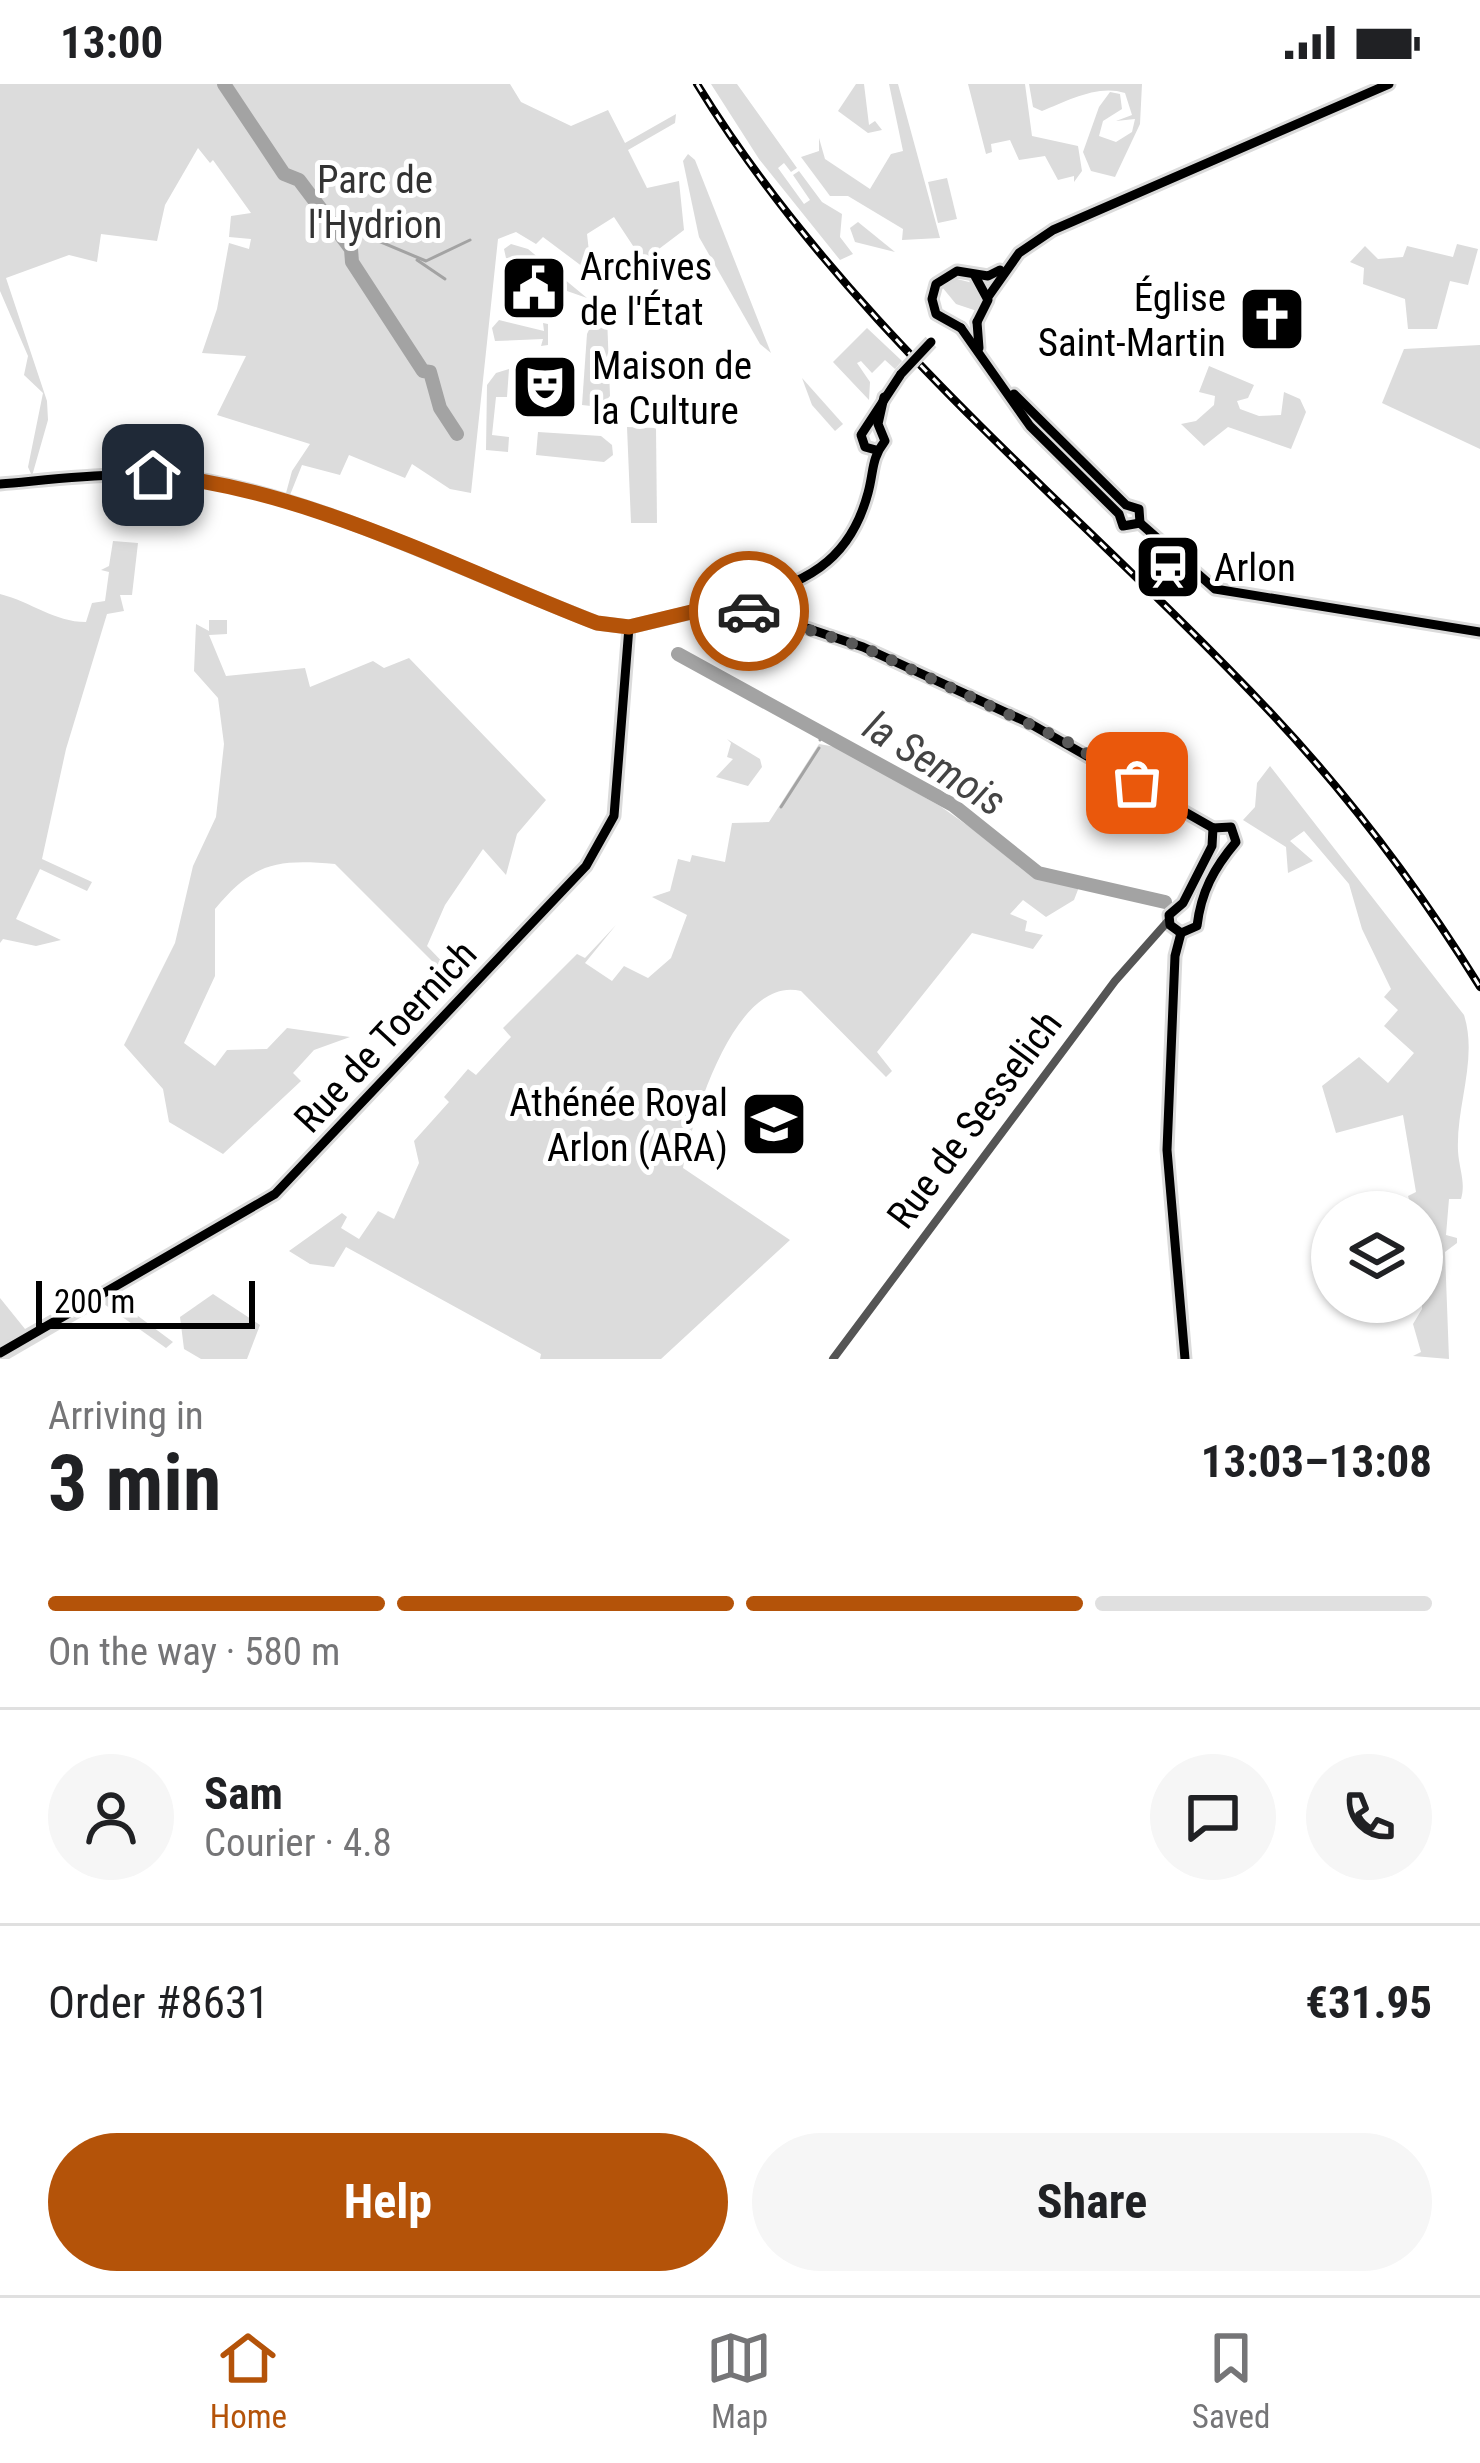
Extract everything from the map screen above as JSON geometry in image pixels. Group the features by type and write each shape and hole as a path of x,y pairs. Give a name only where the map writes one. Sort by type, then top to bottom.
{"main road":[{"path":"931,342 936,314 932,292 942,278 957,271 993,275 1053,230 1389,84"},
{"path":"1010,263 977,322 975,338 992,372 1208,586 1480,632"},
{"path":"975,275 988,297"},
{"path":"936,314 957,327 1030,426 1116,511 1123,526 1141,519"},
{"path":"870,449 861,440 901,374 931,342 977,322"},
{"path":"870,449 885,442 880,429 884,397"},
{"path":"866,428 880,429"},
{"path":"0,484 125,473 209,481 272,497 597,623 629,627 736,604 798,584 825,568 849,541 864,504 870,449"},
{"path":"758,596 749,602 753,610 826,634"},
{"path":"736,604 753,614 808,628"},
{"path":"736,604 826,634 1066,741 1213,829"},
{"name":"Rue de Toernich","path":"0,1353 275,1194 586,866 614,816 629,627"},
{"path":"1181,933 1197,926 1196,910 1224,851 1234,845 1234,830 1223,824 1213,829"},
{"path":"1181,933 1168,920 1174,907 1184,903 1212,846 1213,829"},
{"path":"1212,846 1224,851"},
{"path":"1184,903 1196,910"},
{"path":"1181,933 1175,956 1166,1122 1185,1359"}],"street":[{"name":"Rue de Sesselich","path":"832,1359 1106,993 1168,920"}],"green space":[{"name":"Parc de l'Hydrion","path":"0,84 510,84 521,102 571,126 608,110 625,143 676,114 675,123 628,150 647,188 679,181 684,230 643,261 614,217 587,234 589,252 583,267 543,237 536,244 516,232 498,239 471,493 450,489 412,464 405,478 349,455 340,475 302,465 290,495 286,493 292,471 310,444 217,415 246,356 202,353 217,309 229,243 249,249 251,239 229,237 231,216 251,213 213,160 210,163 198,148 165,205 157,241 101,234 97,262 69,255 6,278 47,401 48,420 32,476 28,467 43,393 24,375 28,356 0,291"},
{"path":"711,84 737,84 797,168 791,172 784,163 778,168 804,204 810,200 793,175 799,171 822,202 842,214 840,237 853,254 840,260 759,159"},
{"path":"856,84 864,84 869,125 875,121 882,130 868,133 838,111"},
{"path":"889,84 898,84 940,238 902,240 903,229 848,196 830,196 801,157 819,151 819,138 825,159 870,189 891,154 903,151"},
{"path":"968,84 1025,84 1032,136 1078,146 1082,171 1074,182 1074,176 1058,180 1045,156 1019,160 1010,140 991,144 992,152 986,154"},
{"path":"1029,84 1142,84 1140,124 1115,177 1091,171 1083,152 1099,107 1110,92 1120,94 1122,109 1103,121 1099,136 1116,142 1132,132 1135,119 1116,121 1132,115 1125,93 1115,91 1093,92 1042,111 1033,107"},
{"path":"688,154 695,160 771,353 760,344 699,237 683,161"},
{"path":"947,178 957,219 938,223 928,182"},
{"path":"858,222 895,252 855,242 850,228"},
{"path":"511,244 528,249 587,298 567,291 567,284 547,282 547,272 537,261 506,258 504,249"},
{"path":"1457,244 1478,249 1468,285 1450,281 1437,329 1408,329 1405,299 1363,284 1364,268 1350,262 1365,246 1378,259 1403,257 1407,246 1453,257"},
{"path":"953,278 977,284 981,300 977,311 956,304 942,287"},
{"path":"599,309 607,316 610,396 600,407 582,405 587,334"},
{"path":"499,320 544,331 543,323 548,324 548,345 541,346 543,339 495,341 492,328"},
{"path":"867,328 902,361 895,369 885,360 872,373 861,361 857,363 870,382 869,400 833,362"},
{"path":"1480,345 1480,449 1382,403 1404,349"},
{"path":"1209,366 1254,385 1248,398 1237,401 1240,409 1259,416 1281,415 1284,392 1300,399 1306,412 1291,449 1228,427 1204,446 1181,424 1196,421 1214,405 1215,396 1199,392"},
{"path":"509,369 507,397 496,397 492,435 509,437 508,452 486,450 487,385 496,373"},
{"path":"802,378 843,424 835,431 812,405"},
{"path":"627,427 656,428 657,523 631,523"},
{"path":"538,432 601,436 612,445 613,455 604,462 536,455"},
{"path":"113,541 138,543 132,595 120,595 124,611 107,614 66,749 42,859 92,882 87,891 40,869 16,919 61,940 36,946 3,939 0,943 0,594 64,619 86,622 92,603 105,601 109,572 101,570 109,566"},
{"path":"209,620 227,620 227,634 209,635 226,676 305,668 310,687 373,661 384,668 409,658 546,800 517,834 506,875 483,849 445,905 427,946 453,973 449,978 335,864 297,862 267,867 241,882 215,909 215,976 184,1043 215,1066 227,1050 267,1049 287,1028 350,1037 314,1050 293,1073 301,1081 223,1154 169,1122 163,1089 124,1045 175,943 193,866 216,817 224,744 218,698 194,671 196,624 209,631"},
{"path":"727,739 760,759 762,767 748,786 716,777 733,759 727,757 731,743"},
{"path":"819,744 836,747 940,806 1033,872 1079,887 1074,900 1046,917 1023,900 1010,914 1027,921 1025,931 1043,935 1033,949 972,933 877,1052 892,1071 886,1077 801,991 777,992 756,1005 737,1027 707,1086 683,1168 790,1240 661,1359 540,1359 541,1354 346,1247 334,1267 310,1264 289,1251 342,1213 347,1217 341,1228 359,1239 378,1211 394,1219 419,1163 414,1141 449,1102 444,1097 468,1069 476,1075 511,1037 503,1028 577,954 585,958 616,925 585,963 612,981 624,966 648,978 671,958 687,915 652,897 670,891 678,859 690,862 692,855 725,862 732,823 769,822"},
{"path":"1270,766 1464,1015 1469,1048 1458,1134 1463,1181 1461,1199 1449,1199 1446,1235 1457,1238 1457,1243 1445,1252 1449,1359 1413,1356 1421,1352 1414,1323 1443,1323 1443,1191 1416,1191 1403,1115 1336,1133 1322,1086 1359,1057 1388,1083 1414,1053 1384,1026 1398,1010 1384,997 1391,989 1362,929 1349,884 1304,831 1290,841 1313,861 1288,873 1286,847 1243,820 1255,807 1257,783"},
{"path":"99,1287 173,1342 166,1348 104,1304 9,1359 0,1359 0,1298 25,1329"},
{"path":"213,1294 260,1325 247,1359 201,1359 184,1349 180,1317"}],"waterway":[{"name":"la Semois","path":"224,84 284,174 299,180 351,249 352,262 423,371 430,372 440,408 457,434"},
{"path":"331,221 426,261 470,240"},
{"path":"417,260 445,279"},
{"name":"la Semois","path":"678,654 953,805 1038,873 1165,902"},
{"name":"la Semois","path":"820,740 822,733"},
{"path":"781,807 819,748"}],"railway":[{"path":"697,84 757,173 893,336 1197,637 1329,778 1383,845 1480,987"}],"way so far":[{"path":"749,611 863,647 1066,741 1137,783"}],"place":[{"name":"Archives de l'État","path":"534,288"},
{"name":"Église Saint-Martin","path":"1272,319"},
{"name":"Maison de la Culture","path":"545,387"},
{"name":"Arlon","path":"1168,567"},
{"name":"Athénée Royal Arlon (ARA)","path":"774,1124"}],"route":[{"path":"153,475 209,481 285,501 618,628 737,601 749,611"}]}
